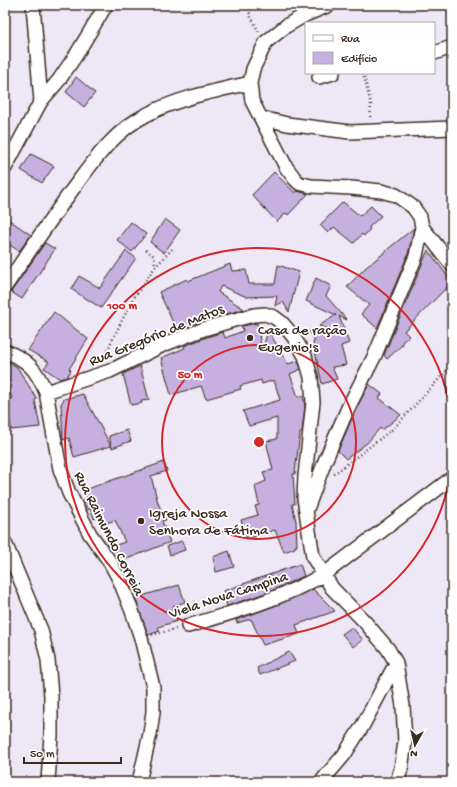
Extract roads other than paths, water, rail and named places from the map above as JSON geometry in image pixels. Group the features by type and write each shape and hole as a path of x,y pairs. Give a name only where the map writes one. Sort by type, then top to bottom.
{"street":[{"path":"33,5 41,101"},
{"path":"5,168 41,101 59,80 76,56 106,5"},
{"path":"306,512 325,461 348,408 375,355 416,256 422,228 420,217 413,207 396,195 381,191 311,186 299,183 286,166 252,101 250,83 253,69 266,42 286,26 304,15 329,5"},
{"path":"435,53 452,47"},
{"path":"319,77 330,74"},
{"path":"5,287 48,223 98,155 122,131 145,115 169,105 215,91 250,83"},
{"path":"262,118 287,124 350,132 452,128"},
{"path":"422,228 452,265"},
{"name":"Rua Gregório de Matos","path":"46,392 110,371 163,345 204,329 254,315 265,314 274,317 282,323 293,336 306,356 310,377 313,402 305,476 306,512 313,557 332,588 365,622 388,649 396,663 404,706 405,742 401,769 397,782"},
{"name":"Rua Raimundo Correia","path":"5,351 27,361 34,368 41,380 46,392 60,469 69,493 90,534 110,562 120,582 141,638 153,687 153,706 150,734 139,782"},
{"name":"Viela Nova Campina","path":"188,626 241,610 306,585 323,575 452,478"},
{"path":"5,543 41,630 48,660 51,696 51,735 48,782"},
{"path":"321,782 344,755 363,725 396,663"}],"place":[{"name":"Casa de ração Eugenio's","path":"250,338"},
{"name":"Igreja Nossa Senhora de Fátima","path":"141,521"}]}
